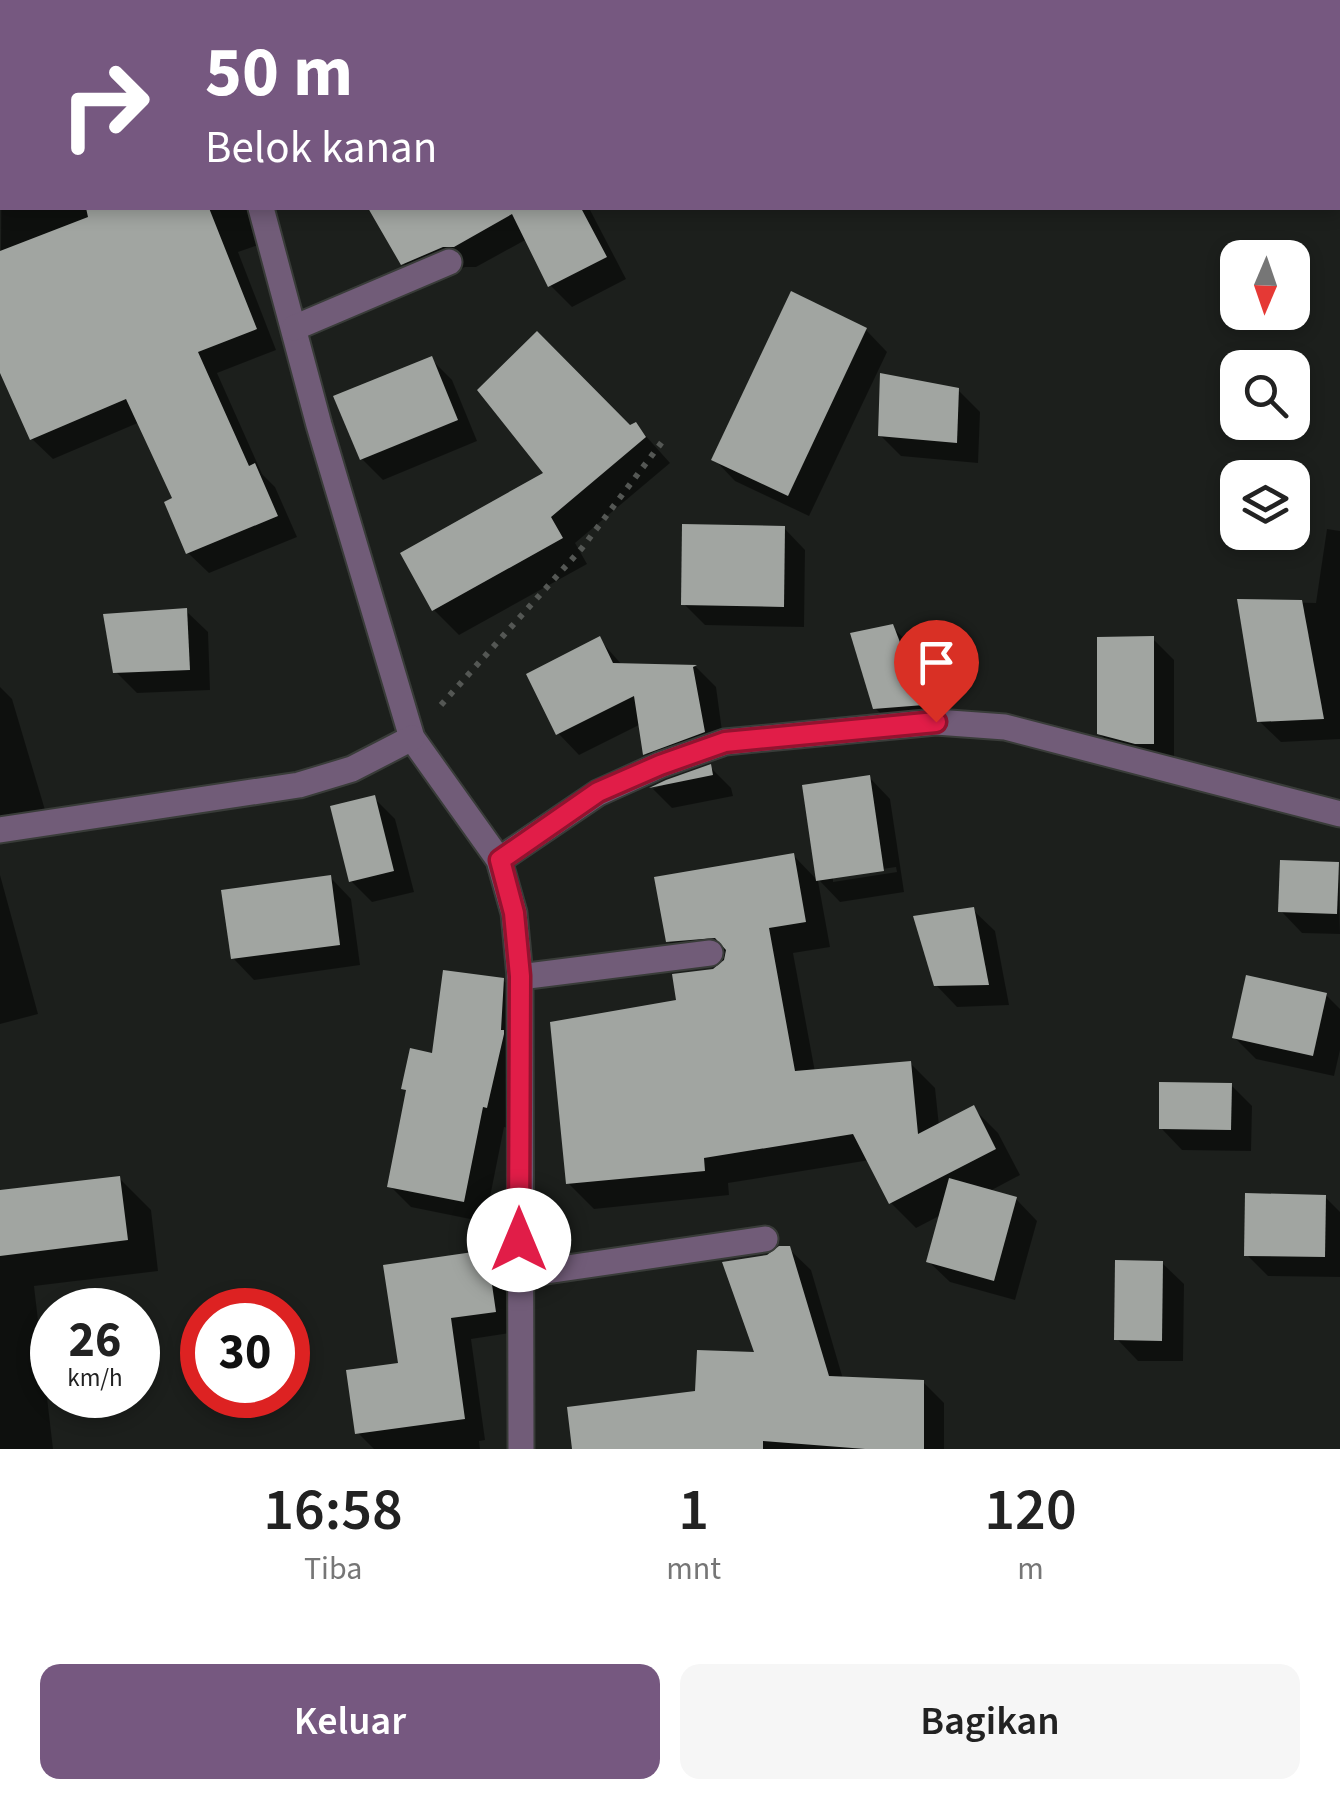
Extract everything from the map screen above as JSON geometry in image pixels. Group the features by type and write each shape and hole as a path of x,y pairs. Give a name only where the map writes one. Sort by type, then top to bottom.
{"street":[{"path":"262,210 412,738 500,860 514,913 520,976 521,1449"},
{"path":"294,328 449,262"},
{"path":"500,860 598,792 725,742 936,722 1005,727 1340,814"},
{"path":"0,830 299,785 352,769 412,738"},
{"path":"520,976 710,953"},
{"path":"519,1275 765,1239"}],"path":[{"path":"412,738 582,548 662,442"}],"building":[{"path":"86,210 210,210 257,329 198,352 249,466 255,463 278,516 186,554 164,502 172,498 126,399 30,440 0,373 0,251 88,217"},
{"path":"369,210 582,210 607,257 548,287 512,214 454,247 443,247 401,265"},
{"path":"791,291 867,328 788,496 711,460"},
{"path":"537,331 630,425 636,422 646,437 551,517 563,538 432,611 400,553 543,473 477,390"},
{"path":"432,356 458,420 360,460 333,396"},
{"path":"880,373 959,388 957,443 878,436"},
{"path":"682,524 785,526 784,607 681,605"},
{"path":"1237,599 1302,600 1324,719 1257,722"},
{"path":"187,608 190,670 113,673 103,614"},
{"path":"893,624 924,705 873,709 850,633"},
{"path":"600,636 613,663 697,665 693,667 705,732 643,755 634,696 556,735 526,674"},
{"path":"1154,636 1154,744 1135,744 1097,734 1097,637"},
{"path":"711,764 713,775 649,788 666,780"},
{"path":"870,775 884,871 816,881 802,785"},
{"path":"375,795 394,871 349,882 330,806"},
{"path":"794,853 806,922 769,928 795,1071 911,1061 918,1134 974,1105 996,1149 889,1204 853,1134 704,1158 705,1171 566,1184 550,1022 676,1000 672,974 713,969 724,960 726,950 715,938 666,942 654,877"},
{"path":"1280,860 1339,862 1337,914 1278,912"},
{"path":"331,875 340,945 231,959 221,890"},
{"path":"974,907 989,985 934,986 913,916"},
{"path":"443,970 504,978 504,1034 487,1108 483,1107 464,1202 387,1187 410,1048 432,1053"},
{"path":"1246,975 1327,993 1313,1056 1232,1038"},
{"path":"1159,1082 1232,1083 1231,1130 1159,1129"},
{"path":"120,1176 128,1240 0,1256 0,1190"},
{"path":"949,1178 1017,1197 994,1281 926,1262"},
{"path":"1245,1193 1326,1195 1325,1257 1244,1256"},
{"path":"779,1246 790,1246 829,1376 924,1380 924,1449 763,1441 763,1449 572,1449 567,1407 695,1391 697,1350 754,1352 722,1262 767,1255"},
{"path":"487,1250 496,1312 451,1318 465,1419 355,1434 346,1370 398,1363 383,1265"},
{"path":"1115,1260 1163,1261 1162,1341 1114,1340"}],"route":[{"path":"519,1240 520,976 514,913 500,860 598,792 725,742 936,722"}]}
